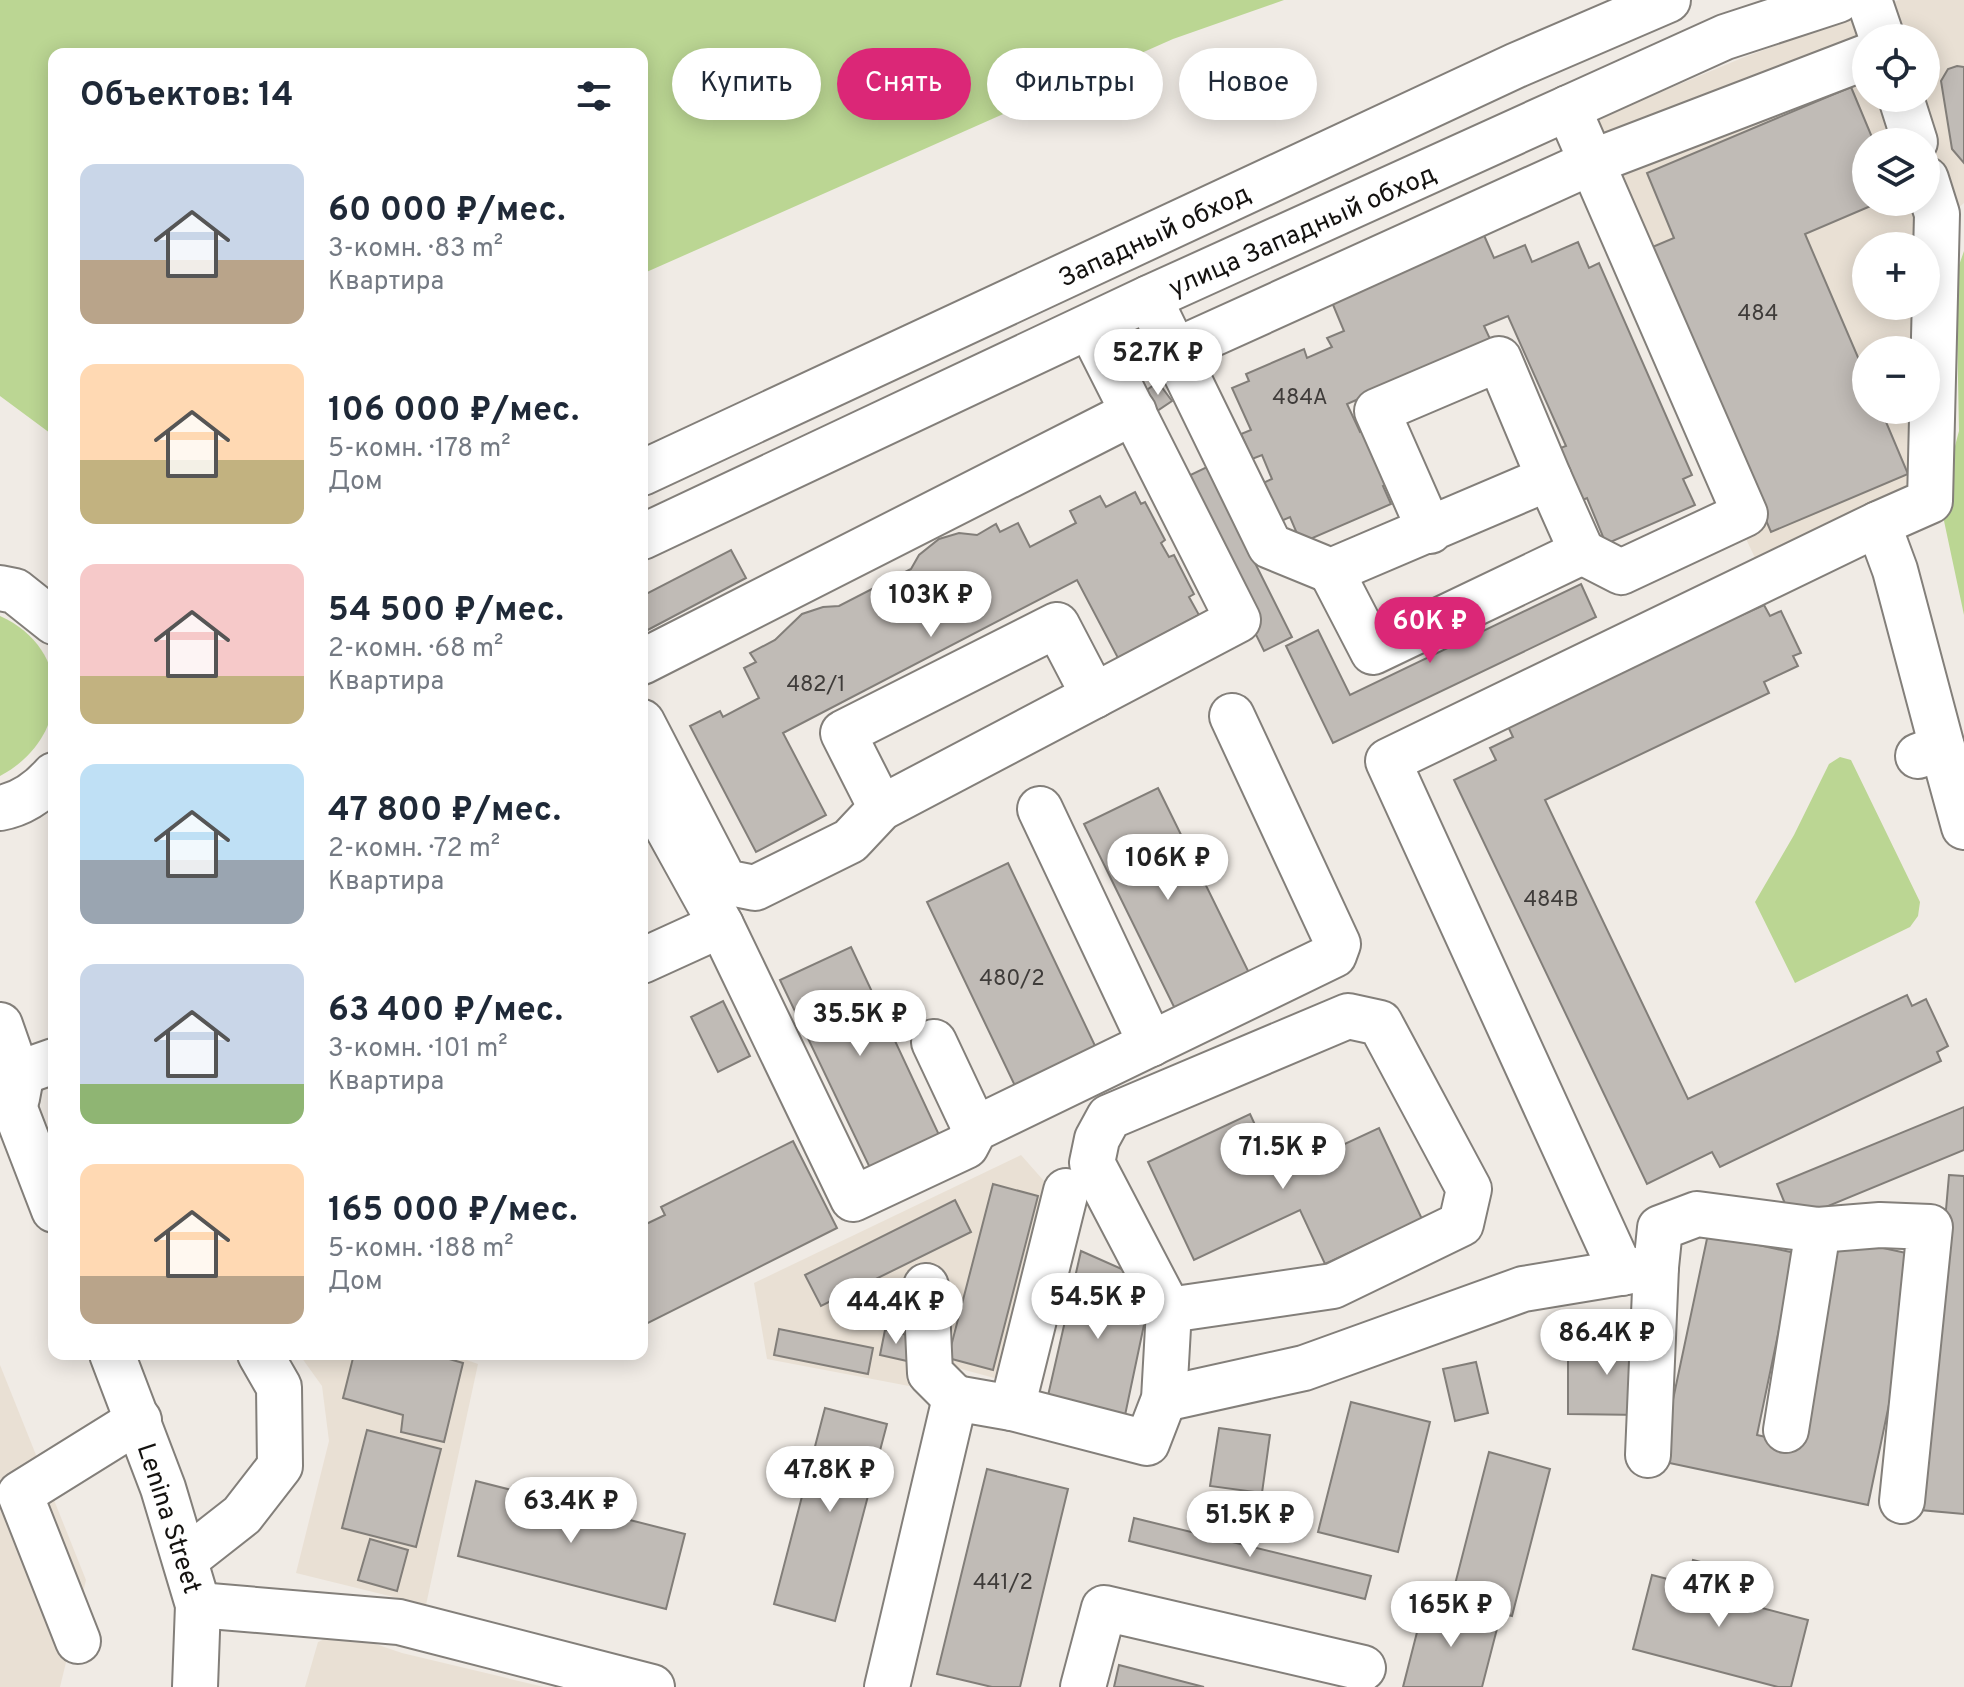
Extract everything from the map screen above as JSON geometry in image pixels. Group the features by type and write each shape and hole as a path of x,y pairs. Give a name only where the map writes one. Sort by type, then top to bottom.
{"main road":[{"name":"Западный обход","path":"648,470 1517,65 1668,0"},
{"name":"улица Западный обход","path":"648,534 1149,298 1725,37 1838,0"},
{"path":"1869,0 1877,24"},
{"path":"1175,351 1592,162 1852,62"},
{"path":"1430,531 1377,411 1499,359 1582,552 1621,572 1745,514 1568,108"},
{"path":"1648,1455 1639,1270 1388,761 1930,501 1937,216"},
{"path":"1149,298 1270,546 1331,571 1373,652 1582,552"},
{"path":"648,734 725,882 755,888 850,841 881,808 1238,620 1090,327"},
{"path":"648,659 1134,412"},
{"path":"1331,571 1549,478"},
{"path":"1878,524 1895,570 1930,752 1964,827"},
{"path":"0,588 15,591 48,613"},
{"path":"881,808 843,733 1057,625 1094,696"},
{"path":"648,793 721,925 853,1199 966,1146 975,1129 1334,955 1338,944 1232,716"},
{"path":"1040,809 1151,1044"},
{"path":"648,958 721,925"},
{"path":"926,1286 930,1373 955,1398 1012,1408 1147,1443 1164,1399 1169,1310 1092,1163 1097,1139 1109,1117 1348,1016 1380,1023 1469,1189 1461,1224 1333,1286 1169,1310"},
{"path":"0,1025 22,1078 48,1179"},
{"path":"934,1042 975,1129"},
{"path":"1012,1408 1066,1191"},
{"path":"1639,1270 1660,1228 1697,1214 1818,1230 1880,1225 1930,1227 1902,1501"},
{"path":"1786,1430 1818,1230"},
{"path":"1164,1399 1304,1368 1523,1289 1639,1270"},
{"name":"Lenina Street","path":"114,1360 139,1420 186,1559 198,1605 195,1687"},
{"path":"186,1559 242,1515 280,1466 279,1387 263,1360"},
{"path":"887,1687 955,1398"},
{"path":"78,1641 20,1494 139,1420"},
{"path":"198,1605 399,1622 652,1687"},
{"path":"1083,1687 1104,1608 1363,1668"}],"shaded area":[{"path":"1899,0 1964,0 1964,203 1930,232 1852,232 1852,320 1920,320 1920,336 1852,336 1852,424 1916,424 1914,485 1756,560 1556,136 1742,58"},
{"path":"1021,1155 1044,1181 998,1379 921,1358 909,1386 767,1359 754,1283"},
{"path":"303,1360 467,1360 478,1364 426,1605 296,1573 329,1441 322,1386"},
{"path":"0,1365 86,1580 60,1687 0,1687"},
{"path":"340,1632 402,1653 544,1687 305,1687 318,1642"}],"green space":[{"path":"0,0 1284,0 1153,48 987,48 987,120 990,120 648,271 648,48 48,48 48,432 0,396"},
{"path":"1964,251 1964,615 1940,502 1959,431 1956,274"},
{"path":"0,616 24,631 41,650 48,665 48,724 40,740 23,760 0,776"},
{"path":"1840,757 1851,760 1920,902 1918,916 1910,927 1795,983 1755,902 1794,835 1829,764"}],"building":[{"path":"1964,67 1964,163 1952,149 1941,81 1948,69"},
{"path":"1851,87 1852,112 1861,112 1868,128 1852,128 1852,214 1805,234 1852,343 1852,424 1887,424 1908,474 1771,532 1650,248 1674,238 1647,173"},
{"path":"1483,233 1494,258 1525,245 1532,262 1578,242 1589,268 1599,263 1692,475 1683,479 1695,505 1606,544 1587,498 1578,502 1555,450 1566,446 1508,316 1484,326 1491,341 1347,404 1360,432 1368,428 1392,482 1383,486 1391,504 1301,543 1290,517 1279,522 1263,483 1272,479 1262,455 1252,459 1241,434 1251,430 1232,388 1249,381 1246,374 1304,349 1307,358 1332,347 1327,338 1344,331 1331,300"},
{"path":"1158,382 1172,401 1157,411 1144,392"},
{"path":"1207,467 1292,637 1264,651 1180,480"},
{"path":"1135,492 1141,504 1145,502 1165,540 1161,543 1169,557 1174,555 1194,594 1189,597 1199,615 1118,658 1077,580 783,733 826,815 756,852 690,726 720,711 723,717 759,698 744,668 756,662 750,653 775,640 802,614 823,607 839,606 911,569 919,555 939,539 959,533 977,535 996,524 1000,532 1018,523 1030,547 1076,523 1070,511 1100,496 1106,507"},
{"path":"731,550 746,578 648,630 648,593"},
{"path":"1581,584 1596,617 1333,743 1286,646 1318,630 1350,695"},
{"path":"1764,605 1770,616 1781,611 1801,653 1793,656 1798,666 1764,682 1769,693 1545,800 1688,1099 1907,995 1912,1006 1926,999 1948,1046 1937,1052 1941,1061 1720,1167 1712,1152 1647,1184 1454,780 1496,760 1490,748 1513,737 1504,718 1728,610 1733,619"},
{"path":"1158,788 1253,981 1179,1017 1084,824"},
{"path":"1008,863 1098,1052 1017,1090 927,902"},
{"path":"851,947 940,1137 871,1170 780,980"},
{"path":"723,1001 750,1056 718,1072 691,1017"},
{"path":"1964,1107 1964,1150 1792,1221 1777,1184"},
{"path":"1250,1114 1278,1175 1379,1128 1422,1219 1325,1264 1300,1210 1194,1260 1148,1162"},
{"path":"793,1141 837,1228 648,1323 648,1223 665,1215 661,1207"},
{"path":"1949,1175 1964,1176 1964,1514 1920,1510"},
{"path":"993,1184 1038,1196 993,1370 948,1358"},
{"path":"955,1200 971,1232 821,1306 805,1275"},
{"path":"1708,1234 1795,1253 1757,1435 1793,1443 1837,1238 1920,1256 1868,1505 1660,1461"},
{"path":"1081,1251 1124,1270 1145,1320 1124,1420 1047,1400"},
{"path":"779,1329 873,1348 868,1374 774,1355"},
{"path":"885,1330 912,1336 907,1361 880,1355"},
{"path":"1612,1332 1643,1333 1642,1415 1568,1414 1568,1357"},
{"path":"352,1360 453,1360 463,1363 444,1442 401,1432 403,1415 343,1398"},
{"path":"1476,1362 1488,1413 1455,1421 1443,1369"},
{"path":"1351,1402 1430,1422 1398,1552 1318,1532"},
{"path":"825,1408 887,1424 835,1621 774,1604"},
{"path":"1219,1428 1270,1435 1262,1493 1210,1486"},
{"path":"367,1430 441,1449 416,1547 342,1528"},
{"path":"1489,1452 1550,1469 1512,1616 1451,1600"},
{"path":"987,1469 1068,1489 1020,1687 992,1687 937,1674"},
{"path":"476,1481 685,1534 666,1609 458,1556"},
{"path":"1134,1518 1371,1576 1365,1599 1129,1541"},
{"path":"370,1539 408,1550 397,1591 358,1580"},
{"path":"1693,1560 1727,1569 1720,1597 1808,1620 1791,1687 1778,1687 1633,1649 1652,1575 1687,1584"},
{"path":"1425,1601 1499,1621 1482,1687 1403,1687"},
{"path":"1119,1665 1204,1687 1114,1687"}]}
